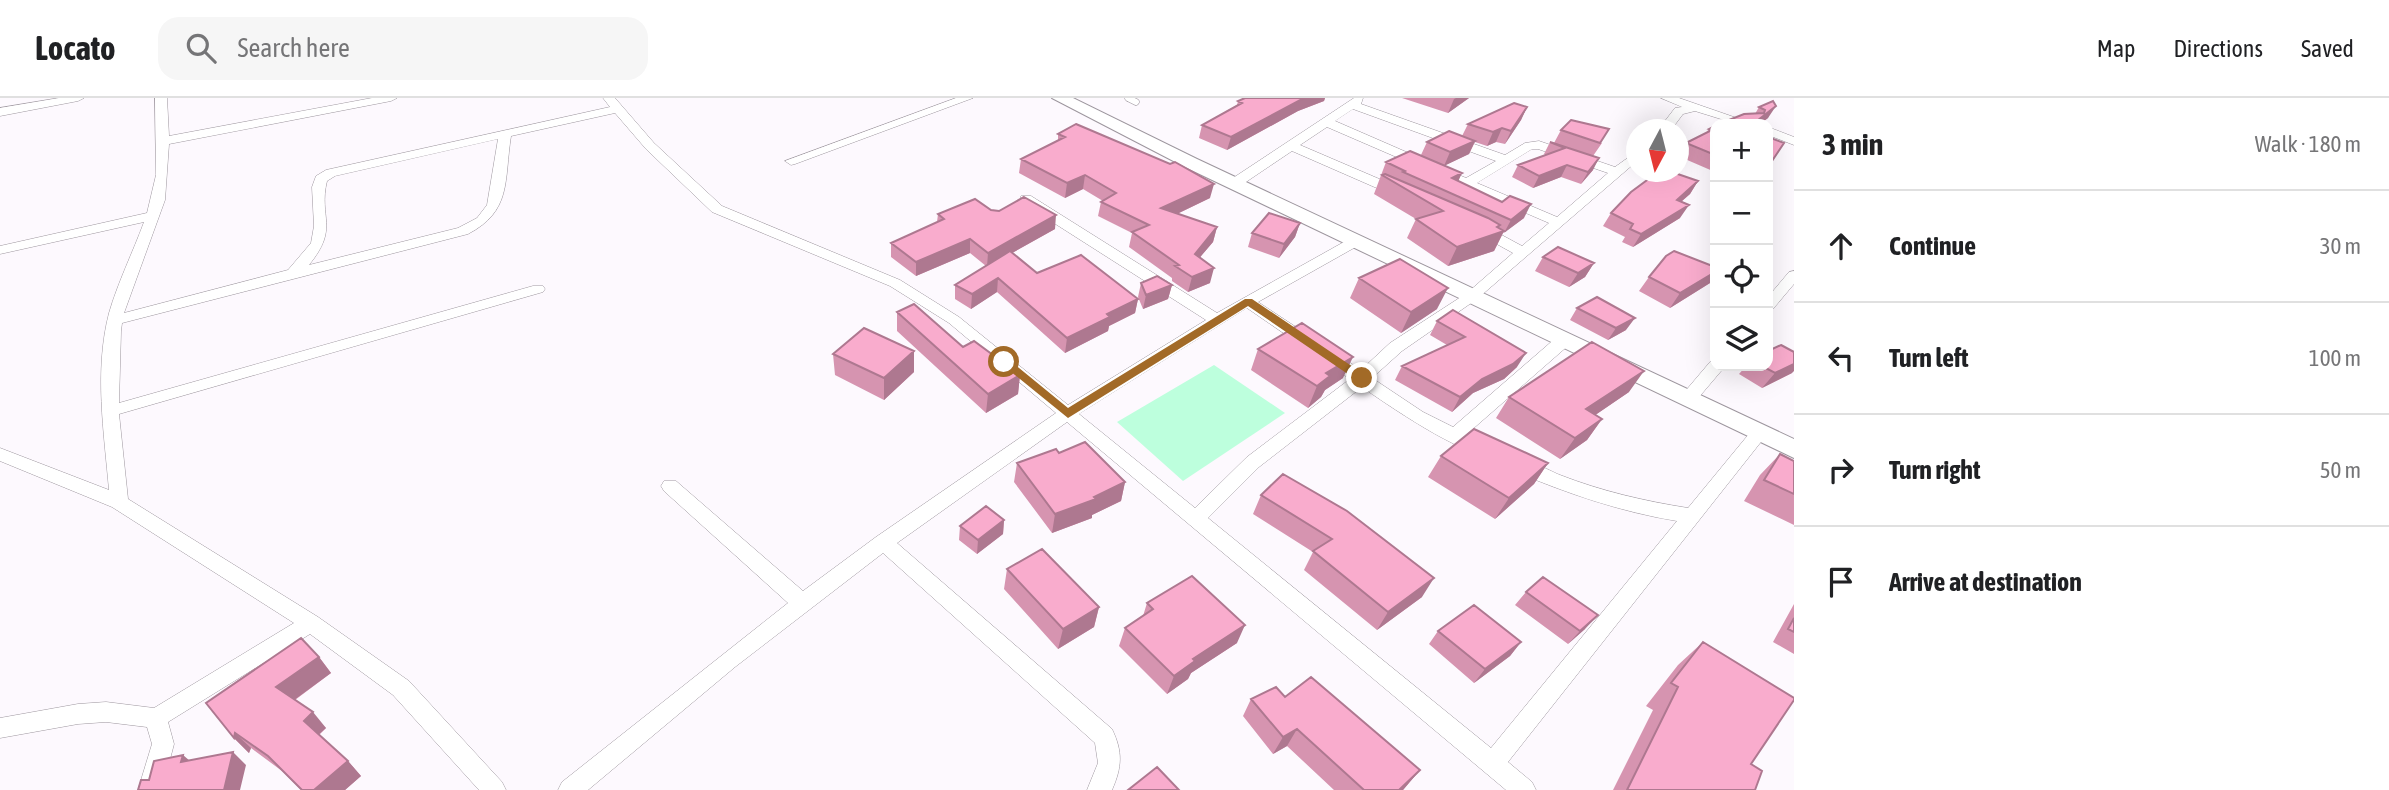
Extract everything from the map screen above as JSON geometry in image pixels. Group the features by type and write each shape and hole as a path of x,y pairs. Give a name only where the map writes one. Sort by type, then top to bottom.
{"street":[{"path":"0,112 78,98"},
{"path":"119,502 113,410 109,392 113,330 159,196 163,141 161,98"},
{"path":"163,141 391,98"},
{"path":"791,161 967,98"},
{"path":"1060,98 1148,143 1794,449"},
{"path":"1667,98 1732,119"},
{"path":"293,273 313,254 321,240 319,187 321,179 331,173 465,141 505,135 611,101 650,146 717,209 895,283 954,320 1524,790"},
{"path":"1235,183 1357,102 1506,160"},
{"path":"1673,119 1679,111 1695,107"},
{"path":"1326,122 1557,222"},
{"path":"1773,133 1794,141"},
{"path":"116,320 463,231 482,221 494,206 505,135"},
{"path":"1467,183 1529,146 1539,145 1617,172"},
{"path":"1291,146 1414,200"},
{"path":"1194,520 1253,462 1362,378 1396,347 1472,296 1626,164"},
{"path":"1026,199 1217,320"},
{"path":"0,250 153,216"},
{"path":"1461,221 1523,253"},
{"path":"570,790 664,711 883,542 1068,414 1217,320 1356,241"},
{"path":"1773,300 1794,275"},
{"path":"113,410 538,289"},
{"path":"1248,302 1417,416 1499,457 1574,490 1644,510 1694,516"},
{"path":"1454,435 1564,340"},
{"path":"1688,399 1712,371"},
{"path":"1492,764 1759,433"},
{"path":"0,454 119,502 311,624 401,688 494,790"},
{"path":"670,486 803,604"},
{"path":"883,542 1104,736 1111,752 1108,775 1099,790"},
{"path":"0,728 78,714 106,712 156,718 311,624"},
{"path":"150,790 163,744 156,718"}],"lane":[{"path":"1128,98 1136,102"}],"green space":[{"path":"1214,365 1285,413 1183,481 1117,422"}],"building":[{"path":"1245,98 1304,98 1231,137 1202,125 1242,103 1238,101"},
{"path":"1773,101 1776,106 1759,119 1732,119 1744,114 1764,113 1765,110 1759,107"},
{"path":"1514,103 1527,107 1511,131 1502,128 1493,132 1468,124"},
{"path":"1571,120 1609,129 1600,143 1561,130"},
{"path":"1076,124 1170,164 1175,162 1214,184 1161,208 1217,227 1195,254 1214,268 1192,277 1132,232 1149,225 1101,202 1116,193 1085,175 1067,183 1021,159 1065,137 1058,134"},
{"path":"1449,131 1475,141 1450,152 1427,142"},
{"path":"1710,131 1710,153 1689,144 1689,142"},
{"path":"1773,139 1784,143 1773,160"},
{"path":"1550,142 1599,158 1588,172 1567,165 1539,176 1518,165 1565,148"},
{"path":"1410,151 1462,173 1452,178 1502,202 1510,196 1531,204 1511,220 1386,162"},
{"path":"1382,175 1488,218 1500,225 1497,227 1504,231 1457,247 1416,219 1443,211"},
{"path":"1689,178 1698,181 1677,200 1689,205 1641,234 1630,229 1633,224 1611,213 1644,182 1689,182"},
{"path":"1024,197 1056,215 988,253 970,239 916,262 891,243 944,219 938,214 975,199 991,210 999,211"},
{"path":"1269,213 1300,223 1284,244 1252,233"},
{"path":"1558,247 1594,263 1578,273 1543,257"},
{"path":"1010,251 1037,273 1081,255 1138,299 1107,314 1110,317 1067,338 998,278 972,294 955,285"},
{"path":"1674,251 1710,265 1710,275 1680,293 1649,277 1666,256"},
{"path":"1400,259 1448,288 1411,312 1359,278"},
{"path":"1157,276 1172,285 1146,295 1141,283"},
{"path":"1597,297 1635,318 1616,328 1577,308"},
{"path":"914,304 963,347 974,341 1020,375 988,394 897,312"},
{"path":"1453,310 1526,353 1513,364 1482,379 1460,397 1402,366 1465,337 1437,321"},
{"path":"1302,323 1353,357 1326,373 1330,376 1317,386 1258,349"},
{"path":"864,328 914,351 884,378 833,354"},
{"path":"1592,342 1644,371 1586,409 1602,419 1575,438 1509,397"},
{"path":"1781,345 1794,352 1794,364 1775,373 1771,371 1773,349"},
{"path":"1474,429 1548,463 1509,498 1441,456"},
{"path":"1085,442 1125,482 1094,497 1096,499 1055,514 1017,463 1056,449 1059,453"},
{"path":"1780,454 1794,461 1794,494 1764,480"},
{"path":"1283,474 1347,511 1434,578 1388,612 1313,551 1332,539 1261,495"},
{"path":"986,506 1004,520 978,540 960,526"},
{"path":"1042,549 1099,607 1063,629 1007,569"},
{"path":"1192,576 1245,625 1193,659 1195,661 1174,676 1125,628 1153,609 1147,603"},
{"path":"1543,577 1598,615 1580,631 1526,592"},
{"path":"1474,605 1521,642 1485,669 1438,631"},
{"path":"1794,618 1794,632 1788,629"},
{"path":"301,638 319,657 276,687 313,712 304,721 348,761 314,790 302,790 268,756 235,733 234,738 206,703"},
{"path":"1703,642 1794,698 1751,764 1762,771 1755,790 1627,790 1678,687 1671,683"},
{"path":"1311,677 1420,770 1399,790 1364,790 1297,729 1283,737 1251,699 1276,687 1285,697"},
{"path":"233,752 224,790 138,790 141,780 149,780 154,761 183,755 181,762"},
{"path":"1157,767 1179,790 1128,790"}],"route":[{"path":"1004,362 1068,414 1248,302 1362,378"}]}
